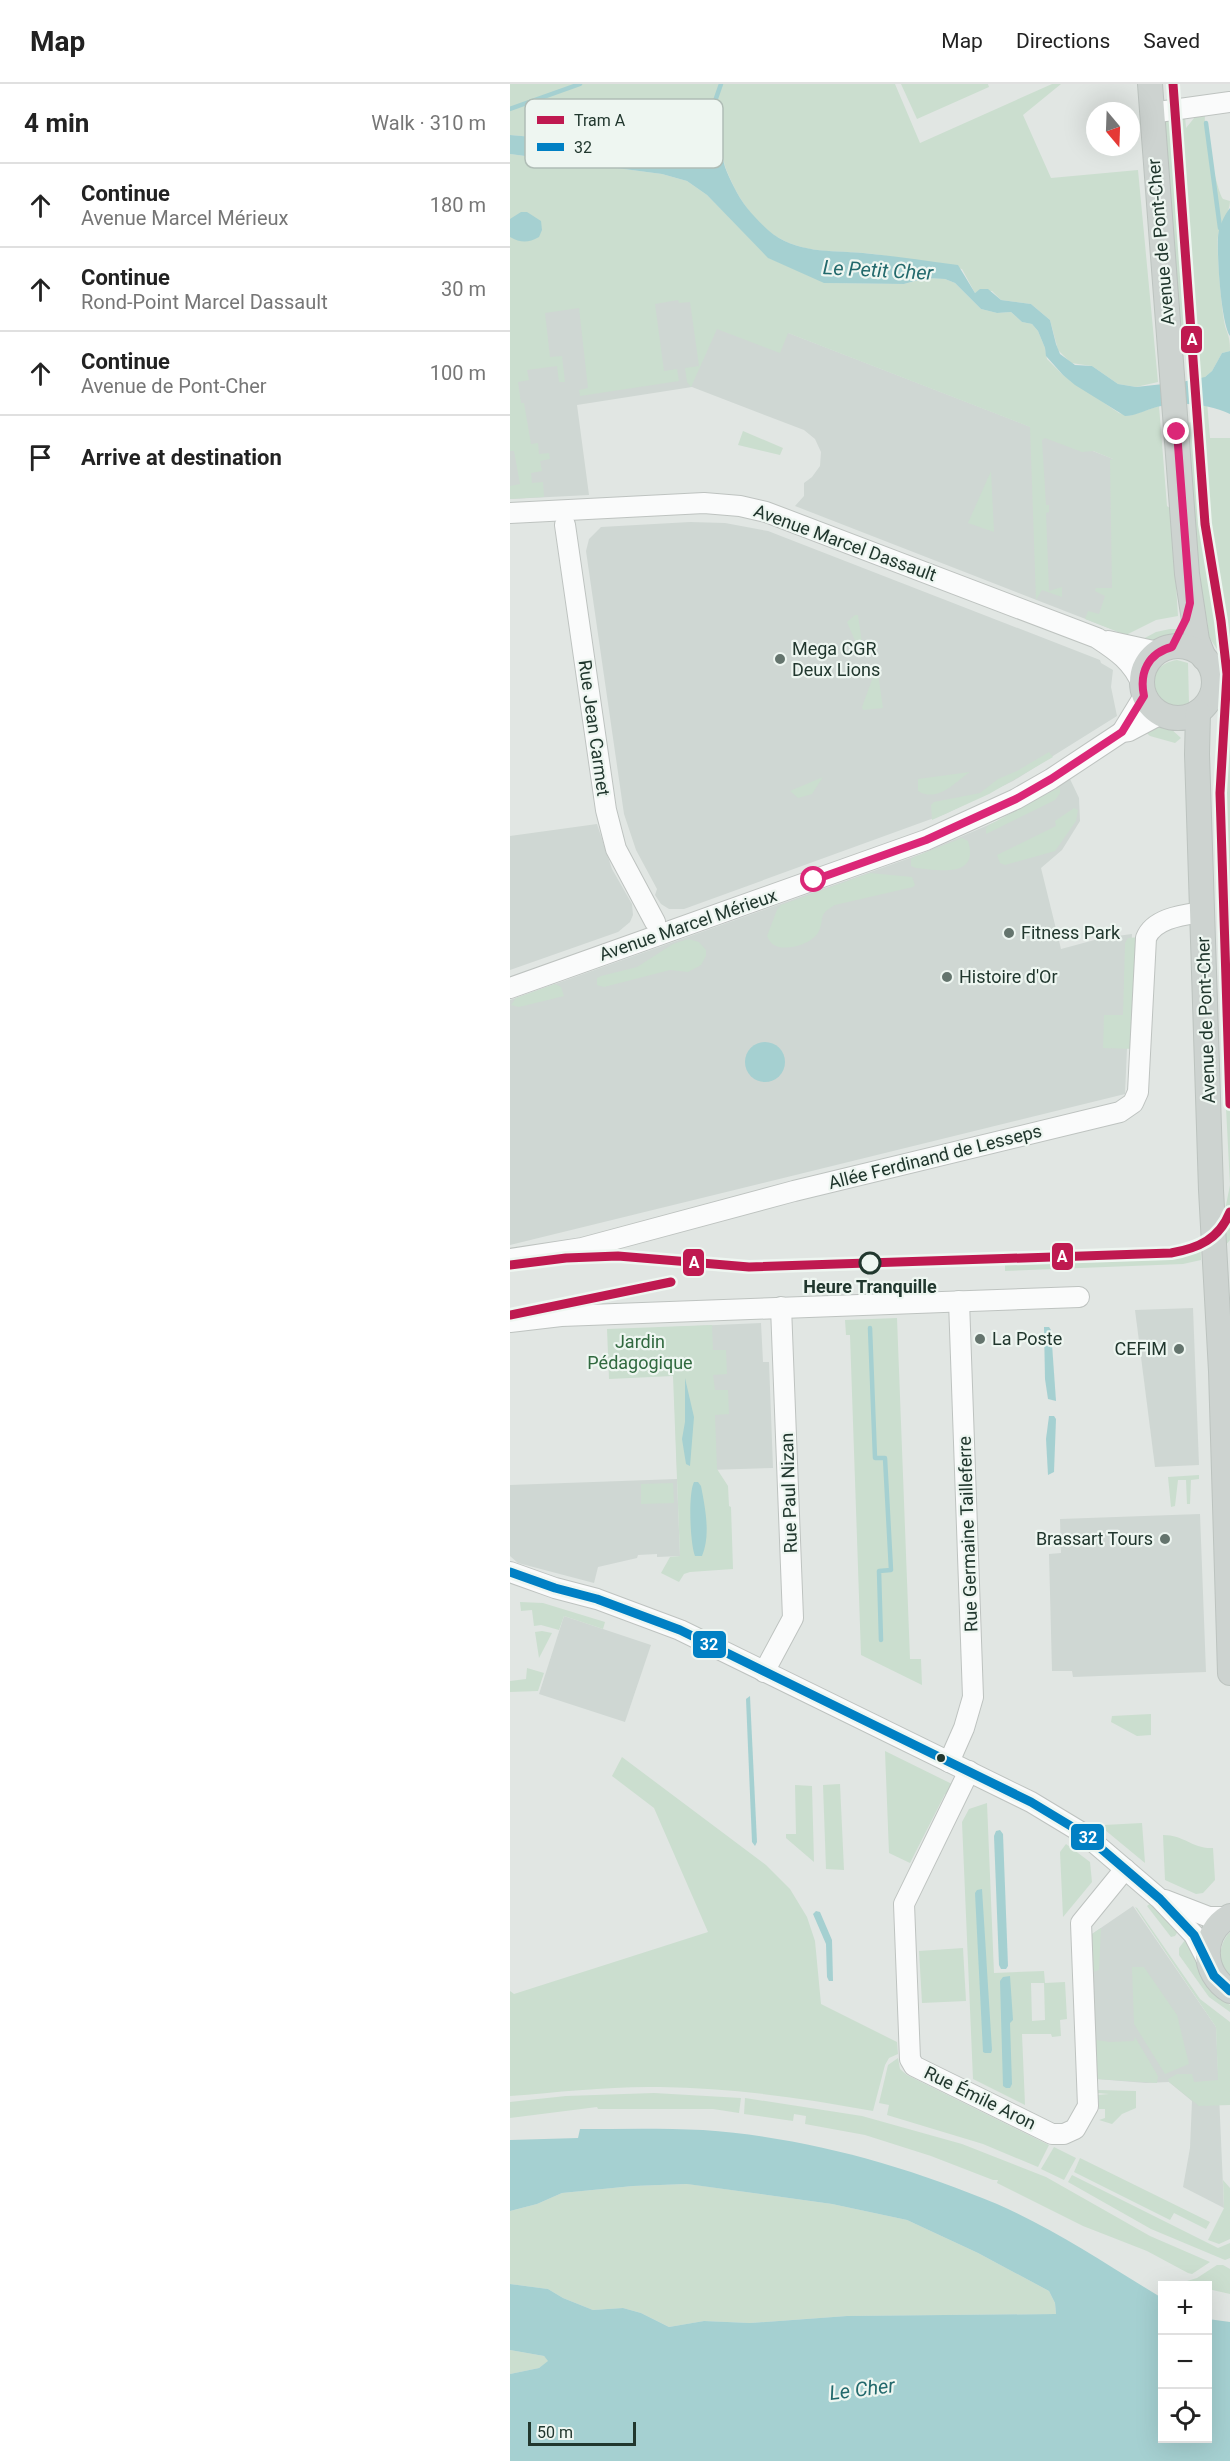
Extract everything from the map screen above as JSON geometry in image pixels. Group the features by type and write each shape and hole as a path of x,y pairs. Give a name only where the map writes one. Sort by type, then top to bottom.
{"main road":[{"name":"Avenue de Pont-Cher","path":"1150,84 1190,603 1197,640 1204,658"},
{"name":"Avenue de Pont-Cher","path":"1165,650 1186,619 1190,603"},
{"path":"1167,716 1191,716 1198,712 1206,705 1213,686 1210,666 1195,651 1184,647 1165,650 1145,666 1143,691 1151,706 1167,716 1197,754"},
{"name":"Avenue de Pont-Cher","path":"1198,712 1197,754 1202,912 1215,1286 1221,1371 1230,1673"},
{"name":"Avenue de Pont-Cher","path":"1215,1286 1222,1296 1230,1321"},
{"path":"1229,1916 1211,1936 1207,1949 1208,1962 1218,1981 1230,1991"}],"street":[{"path":"1152,123 1230,102"},
{"name":"Avenue Marcel Dassault","path":"510,513 704,503 751,508 779,516 1097,638 1165,650"},
{"name":"Rue Jean Carmet","path":"565,525 606,810 616,849 655,922"},
{"name":"Avenue Marcel Dassault","path":"1097,638 1135,669 1143,691"},
{"name":"Avenue Marcel Mérieux","path":"1122,732 1143,691"},
{"name":"Avenue Marcel Mérieux","path":"510,988 936,836 1025,794 1122,732 1167,716"},
{"name":"Allée Ferdinand de Lesseps","path":"510,1259 582,1248 794,1191 1120,1112 1133,1104 1138,1092 1148,932 1161,922 1202,912"},
{"path":"510,1322 561,1316 1079,1297"},
{"name":"Rue Germaine Tailleferre","path":"949,1762 964,1728 973,1697 959,1301"},
{"name":"Rue Paul Nizan","path":"764,1672 793,1618 781,1307"},
{"path":"510,1572 640,1613 680,1630 1030,1802 1084,1834 1160,1899 1194,1935 1208,1962"},
{"path":"510,1589 555,1588"},
{"name":"Rue Émile Aron","path":"969,1772 904,1904 910,2059 914,2066 1052,2134 1064,2134 1075,2129 1089,2102 1080,1930 1084,1917 1125,1869"},
{"path":"1160,1899 1209,1917 1229,1916"}],"shaded area":[{"path":"645,292 724,308 1116,460 1119,632 795,506 804,496 804,483 820,466 821,452 815,439 804,430 692,387 577,405 589,495 510,499 510,309"},
{"path":"690,522 725,523 768,531 1100,660 1113,670 1111,687 1117,716 1013,781 945,814 684,909 669,909 661,904 655,895 657,889 636,850 624,814 586,551 589,539 601,527"},
{"path":"1070,779 1079,798 1080,821 1062,850 1041,868 1061,949 1102,938 1132,934 1125,1094 510,1245 510,1000 921,854 1002,819"},
{"path":"597,824 612,869 632,904 633,915 630,922 618,932 510,970 510,836"},
{"path":"1193,1308 1199,1465 1155,1467 1135,1310"},
{"path":"761,1323 763,1362 769,1362 773,1468 677,1471 672,1327"},
{"path":"677,1479 680,1556 638,1555 637,1558 598,1567 594,1583 518,1563 510,1556 510,1485"},
{"path":"1200,1514 1206,1672 1073,1677 1072,1671 1052,1671 1049,1554 1061,1553 1060,1519"},
{"path":"564,1616 651,1645 625,1722 539,1694"},
{"path":"1133,1906 1216,2027 1224,2208 1183,2187 1190,2148 1192,2101 1169,2082 1146,2083 1097,2079 1092,1934"}],"green space":[{"path":"510,84 895,84 920,143 1052,84 1061,84 1023,115 1051,178 1138,170 1158,382 1136,387 1118,384 1092,366 1071,363 1058,350 1050,320 1031,304 1001,300 992,291 975,293 962,269 875,254 804,248 782,240 771,233 750,212 726,169 723,156 723,99 525,99 525,136 510,135"},
{"path":"901,84 988,84 989,87 917,119"},
{"path":"1185,116 1186,128 1195,117 1205,116 1208,144 1217,184 1223,199 1230,201 1219,232 1218,242 1221,298 1230,351 1222,353 1212,371 1205,377 1210,438 1230,438 1230,655 1223,658 1209,637 1207,619 1199,615 1186,423 1193,422 1186,344 1177,345 1162,122"},
{"path":"510,154 525,156 525,168 616,168 662,174 687,181 707,195 769,258 827,283 904,284 927,278 945,279 955,283 981,309 997,313 1011,312 1022,322 1032,324 1038,331 1047,359 1063,375 1119,413 1129,416 1159,406 1167,506 1171,509 1178,616 1156,620 1126,635 1085,619 1088,611 1099,614 1105,596 1095,591 1096,588 1112,588 1110,460 1113,459 1093,451 1082,452 1045,438 1042,440 1046,505 1049,505 1049,512 1046,513 1049,591 1062,587 1062,597 1042,590 1036,600 1030,427 788,333 780,353 717,329 691,387 687,382 685,368 699,366 690,302 679,303 678,300 655,304 664,371 677,369 679,381 580,396 579,390 588,388 579,308 545,313 550,357 562,356 565,382 559,382 557,366 527,370 529,380 518,382 531,444 538,443 539,454 549,453 550,459 540,461 542,471 531,473 532,483 543,482 544,497 510,499 510,486 520,484 514,451 510,451"},
{"path":"743,431 783,448 780,455 738,445"},
{"path":"991,471 994,532 968,523"},
{"path":"858,615 863,650 859,650 847,622"},
{"path":"1178,629 1168,639 1154,645 1143,639 1156,632"},
{"path":"1177,660 1188,663 1189,703 1176,706 1158,698 1153,680 1157,671 1165,664"},
{"path":"1230,662 1230,985 1221,985 1217,760 1224,693 1223,665"},
{"path":"877,666 883,708 863,710 862,707"},
{"path":"1162,724 1181,738 1175,743 1150,736 1140,727"},
{"path":"1049,752 1053,757 989,794 932,820 931,805 934,802 980,793 998,779 1017,771"},
{"path":"970,772 939,793 925,794 918,791 918,779"},
{"path":"823,777 812,794 798,798 790,791"},
{"path":"1060,787 1060,793 1055,800 986,834 986,828 989,825"},
{"path":"1074,808 1078,810 1076,821 1055,851 1005,865 1000,863 997,855 1056,826 1055,821"},
{"path":"962,838 968,841 970,853 968,862 962,867 945,870 911,866 911,859 914,857"},
{"path":"870,873 912,877 915,885 829,908 824,914 816,936 806,943 787,948 774,945 769,940 767,936 781,905"},
{"path":"1141,937 1135,1049 1103,1048 1104,1015 1123,1015 1125,943 1128,938"},
{"path":"688,939 699,942 706,950 706,956 701,965 688,972 670,970 604,987 597,985 597,978 637,967 673,944"},
{"path":"555,984 561,987 564,996 519,1007 511,1005 516,998"},
{"path":"1230,1010 1230,1185 1221,1011"},
{"path":"1230,1185 1230,1240 1224,1247 1223,1220"},
{"path":"1200,1242 1201,1260 1183,1264 1005,1271 1005,1256 1175,1249"},
{"path":"897,1318 910,1659 921,1659 922,1685 861,1655 850,1335 846,1335 845,1320"},
{"name":"Jardin Pédagogique","path":"712,1325 713,1350 726,1350 727,1374 713,1375 715,1390 728,1390 729,1414 715,1415 717,1469 728,1486 729,1506 731,1507 733,1569 690,1572 684,1574 679,1582 661,1573 670,1557 680,1556 673,1376 609,1379 607,1329"},
{"path":"1199,1475 1199,1479 1191,1480 1190,1504 1187,1504 1186,1480 1178,1480 1175,1506 1171,1507 1168,1477"},
{"path":"673,1483 674,1503 641,1504 641,1484"},
{"path":"520,1602 543,1603 605,1622 603,1629 564,1616 559,1630 541,1625 534,1626 532,1610 521,1611"},
{"path":"535,1632 552,1633 539,1658"},
{"path":"527,1668 544,1673 538,1691 510,1692 510,1681 526,1679"},
{"path":"1151,1714 1151,1735 1137,1736 1111,1722 1112,1716"},
{"path":"885,1751 952,1784 910,1863 889,1853"},
{"path":"622,1757 766,1865 790,1889 807,1917 815,1941 821,2004 897,2042 898,2054 889,2058 885,2065 873,2111 767,2094 714,2089 622,2087 510,2096 510,1991 514,1994 708,1932 654,1808 612,1776"},
{"path":"840,1784 844,1870 826,1869 823,1785"},
{"path":"795,1785 812,1786 814,1862 786,1838 786,1834 796,1834"},
{"path":"987,1803 994,1973 1044,1971 1045,1983 1065,1982 1067,2019 1060,2020 1061,2036 1022,2034 1025,2105 973,2079 962,1822 969,1809","holes":["1031,1983 1044,1983 1045,2020 1032,2021"]},
{"path":"1142,1823 1145,1863 1099,1825 1104,1825"},
{"path":"1163,1835 1213,1848 1215,1880 1203,1893 1196,1894 1165,1880"},
{"path":"1066,1844 1090,1862 1092,1882 1063,1917 1060,1852"},
{"path":"1151,1903 1180,1928 1175,1936 1171,1937 1147,1906"},
{"path":"1135,1907 1200,1999 1230,2022 1230,2105 1199,2106 1169,2082 1168,2079 1177,2074 1192,2074 1194,2082 1218,2080 1216,2027"},
{"path":"1101,1928 1099,1970 1093,1972 1092,1934"},
{"path":"1230,1932 1230,1977 1221,1960 1221,1948"},
{"path":"1188,1936 1219,1996 1230,2005 1230,2012 1209,1997 1179,1955 1179,1948"},
{"path":"963,1948 966,2001 922,2003 919,1951"},
{"path":"1132,1967 1144,1967 1177,2015 1189,2064 1165,2074 1134,2024"},
{"path":"1135,2037 1158,2076 1157,2083 1097,2079 1096,2040 1134,2041"},
{"path":"898,2058 900,2069 907,2075 1049,2145 1038,2167 983,2144 887,2115 889,2105 879,2103 888,2065"},
{"path":"1098,2090 1136,2091 1136,2108 1122,2114 1112,2124 1099,2120 1105,2118 1105,2109 1099,2109 1098,2095 1109,2094 1098,2093"},
{"path":"654,2093 741,2098 739,2113 713,2109 598,2109 597,2107 510,2118 510,2102 566,2096"},
{"path":"745,2098 862,2116 962,2144 1046,2177 1150,2236 1210,2262 1192,2274 1188,2273 1147,2251 1083,2226 997,2183 998,2180 865,2135 805,2124 806,2116 794,2114 793,2121 744,2114"},
{"path":"1054,2147 1076,2158 1064,2180 1041,2169"},
{"path":"1080,2158 1210,2222 1206,2229 1174,2213 1170,2220 1074,2172"},
{"path":"1072,2175 1218,2248 1230,2243 1230,2258 1225,2260 1151,2229 1068,2182"},
{"path":"1223,2180 1230,2188 1230,2239 1219,2244 1208,2240 1224,2208"},
{"path":"688,2184 832,2204 907,2220 978,2253 1049,2291 1055,2303 1056,2314 847,2316 750,2323 704,2321 669,2327 641,2313 623,2308 593,2310 563,2298 548,2289 510,2284 510,2211 537,2204 562,2193 633,2186"},
{"path":"1217,2265 1223,2265 1230,2269 1230,2294 1212,2290 1212,2281 1187,2281 1197,2278"},
{"path":"510,2350 544,2356 549,2361 539,2368 510,2374"}],"water":[{"name":"Le Petit Cher","path":"510,135 525,136 525,156 510,154"},
{"name":"Le Petit Cher","path":"723,158 729,177 745,205 768,230 779,238 801,247 814,249 958,265 975,293 980,289 988,289 1001,300 1031,304 1050,320 1060,354 1075,365 1092,366 1118,384 1136,387 1205,377 1212,371 1222,353 1230,351 1230,414 1206,406 1178,404 1156,407 1125,416 1063,375 1046,356 1038,331 1032,324 1022,322 1011,312 997,313 981,309 955,283 945,279 926,278 904,284 824,283 768,258 707,195 687,181 662,174 616,168 723,168"},
{"path":"1230,208 1230,336 1222,304 1218,234"},
{"path":"521,212 527,212 541,221 542,230 539,237 524,242 510,237 510,219"},
{"path":"765,1042 779,1048 785,1062 779,1076 765,1082 751,1076 745,1062 751,1048"},
{"path":"1044,1327 1049,1327 1051,1330 1056,1401 1048,1399 1045,1379"},
{"path":"685,1378 694,1417 690,1466 686,1464 682,1439 685,1422"},
{"path":"1049,1416 1054,1416 1056,1419 1054,1472 1048,1475 1046,1439"},
{"path":"694,1482 698,1482 701,1486 707,1530 702,1556 695,1556 692,1541 690,1507"},
{"path":"750,1696 757,1842 755,1846 752,1842 746,1699"},
{"path":"1000,1830 1003,1834 1008,1966 1006,1969 1001,1969 999,1965 994,1836 996,1831"},
{"path":"982,1889 991,2053 983,2052 975,1893"},
{"path":"816,1911 820,1912 832,1940 833,1981 829,1981 827,1977 826,1944 813,1914"},
{"path":"1010,1976 1013,2020 1010,2023 1012,2084 1010,2088 1006,2088 1003,2086 1000,1981 1003,1977"},
{"name":"Le Cher","path":"580,2129 657,2129 703,2130 778,2139 890,2165 962,2190 1019,2214 1081,2248 1158,2296 1158,2443 1212,2443 1212,2320 1230,2322 1230,2461 510,2461 510,2374 539,2368 548,2361 544,2356 510,2350 510,2284 548,2289 563,2298 593,2310 623,2308 641,2313 669,2327 704,2321 750,2323 847,2316 1056,2314 1055,2303 1049,2291 978,2253 907,2220 832,2204 687,2184 633,2186 562,2193 537,2204 510,2211 510,2140 578,2138"}],"waterway":[{"path":"538,99 580,84"},
{"path":"716,99 721,84"},
{"path":"510,109 525,104"},
{"path":"1206,123 1220,228"},
{"path":"870,1328 875,1458 885,1458 891,1570 879,1571 881,1640"}],"tram line":[{"name":"A","path":"1173,84 1205,524 1227,674 1220,793 1230,1104"},
{"name":"A","path":"510,1265 566,1258 618,1256 749,1267 1171,1253 1207,1241 1220,1229 1230,1212"},
{"name":"A","path":"510,1315 671,1282"}],"transit line":[{"name":"32","path":"510,1572 555,1588 597,1599 680,1630 1031,1802 1084,1834 1160,1899 1194,1935 1214,1976 1230,1991"}],"place":[{"name":"Mega CGR Deux Lions","path":"780,659"},
{"name":"Fitness Park","path":"1009,933"},
{"name":"Histoire d'Or","path":"947,977"},
{"name":"Heure Tranquille","path":"870,1263"},
{"name":"La Poste","path":"980,1339"},
{"name":"CEFIM","path":"1179,1349"},
{"name":"Brassart Tours","path":"1165,1539"}],"route":[{"path":"814,880 926,840 976,819 1051,779 1122,732 1124,725 1144,696 1142,675 1145,666 1158,652 1172,647 1186,619 1190,603 1177,432"}]}
